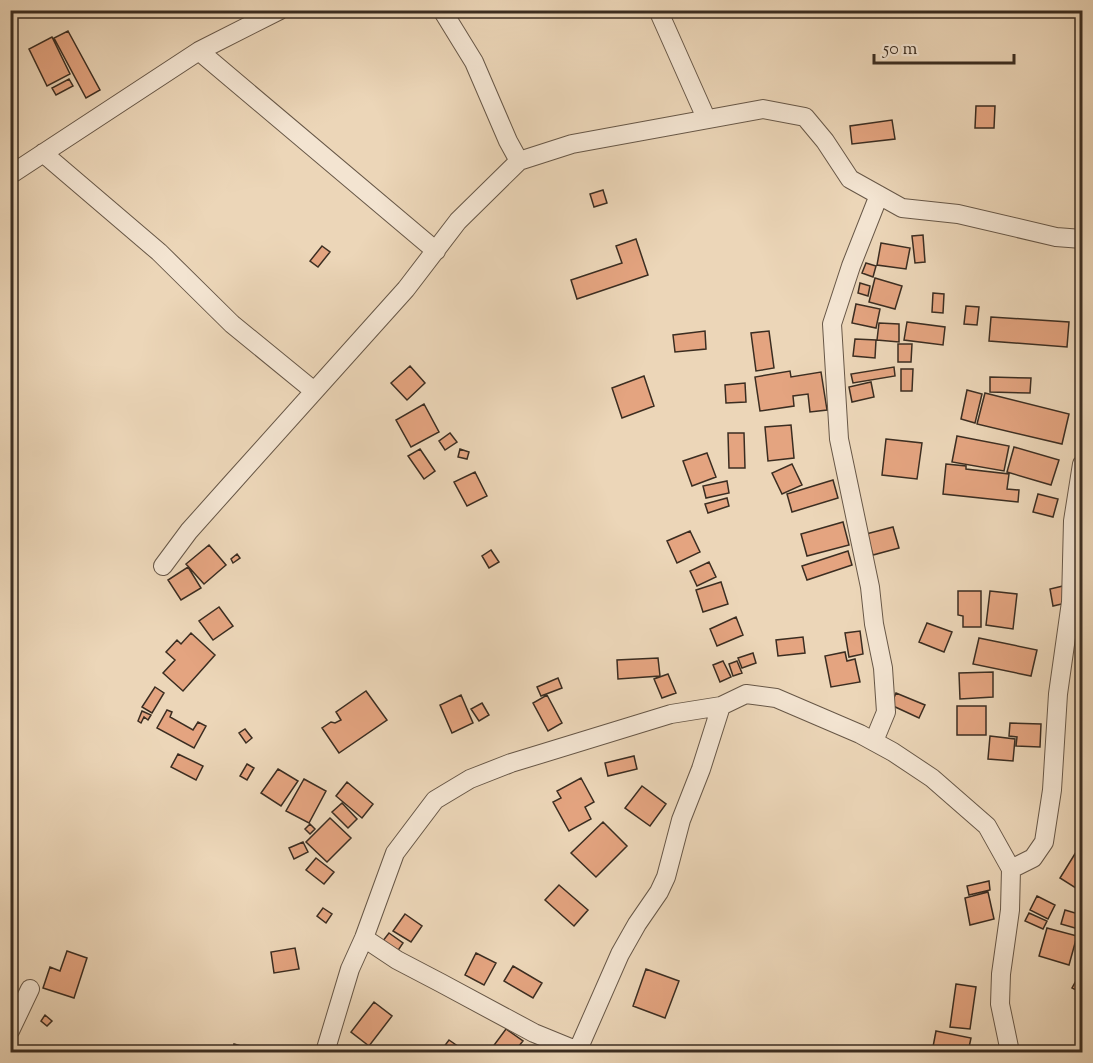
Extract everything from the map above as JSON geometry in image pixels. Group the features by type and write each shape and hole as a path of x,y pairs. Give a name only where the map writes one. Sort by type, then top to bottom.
{"street":[{"path":"10,175 199,51 280,10"},
{"path":"442,10 474,62 519,161"},
{"path":"658,10 706,118"},
{"path":"199,51 436,251"},
{"path":"163,566 189,531 406,289 458,222 519,161 572,144 763,109 805,117 825,141 850,179 902,208 958,214 1056,237 1083,239"},
{"path":"43,153 159,252 232,324 315,391"},
{"path":"874,741 886,712 883,668 874,624 870,587 839,439 832,324 851,266 879,195"},
{"path":"1011,869 1033,858 1044,842 1052,790 1058,693 1071,602 1073,521 1083,464"},
{"path":"325,1053 334,1016 350,969 364,938 395,853 435,800 470,779 511,763 671,714 721,706 746,694 776,698 874,741 932,778 987,826 1011,869 1010,910 1001,974 1000,1004 1010,1053"},
{"path":"364,938 397,960 534,1033 578,1052 620,954 666,877 681,820 701,769 721,706"},
{"path":"10,1030 30,989"}],"building":[{"path":"68,31 100,90 86,98 54,38"},
{"path":"52,37 70,74 47,86 29,49"},
{"path":"69,79 73,86 56,95 52,88"},
{"path":"976,106 995,106 994,128 975,128"},
{"path":"892,120 895,139 852,144 850,126"},
{"path":"603,190 607,203 594,207 590,194"},
{"path":"923,235 925,262 915,263 912,236"},
{"path":"636,239 648,275 577,299 571,280 622,263 616,246"},
{"path":"881,243 910,248 906,269 877,265"},
{"path":"322,246 330,252 318,267 310,261"},
{"path":"866,263 876,266 873,277 862,273"},
{"path":"875,278 902,286 895,309 869,302"},
{"path":"860,283 870,286 868,296 858,293"},
{"path":"933,293 944,294 943,313 932,312"},
{"path":"856,304 880,309 876,328 852,323"},
{"path":"966,306 979,307 977,325 964,324"},
{"path":"991,317 1069,322 1067,347 989,341"},
{"path":"907,322 945,327 943,345 904,340"},
{"path":"879,323 899,324 899,342 877,340"},
{"path":"705,331 706,349 675,352 673,335"},
{"path":"769,331 774,368 756,371 751,333"},
{"path":"855,339 876,340 875,358 853,356"},
{"path":"898,344 912,344 911,362 898,362"},
{"path":"410,366 425,383 407,400 391,383"},
{"path":"894,367 895,376 853,383 851,374"},
{"path":"901,369 913,369 912,391 901,391"},
{"path":"790,371 791,377 821,372 827,410 810,412 808,394 793,396 794,406 760,411 755,377"},
{"path":"644,376 654,406 622,418 612,388"},
{"path":"990,377 1031,378 1030,393 990,392"},
{"path":"871,382 874,397 852,402 849,387"},
{"path":"745,383 746,402 726,403 725,385"},
{"path":"967,390 982,394 975,423 961,419"},
{"path":"985,393 1069,414 1062,444 977,424"},
{"path":"424,404 439,432 411,447 396,420"},
{"path":"791,425 794,458 768,461 765,427"},
{"path":"450,433 457,442 445,450 439,441"},
{"path":"728,433 744,433 745,468 729,468"},
{"path":"957,436 1009,446 1004,471 952,462"},
{"path":"886,439 922,443 917,479 882,475"},
{"path":"1014,447 1059,460 1051,485 1007,472"},
{"path":"420,449 435,471 424,479 408,456"},
{"path":"460,449 469,452 467,459 458,457"},
{"path":"707,453 716,477 692,486 683,461"},
{"path":"792,464 802,485 782,494 772,473"},
{"path":"946,464 966,466 966,469 1009,474 1007,489 1019,490 1018,502 943,494"},
{"path":"475,472 487,496 467,506 454,482"},
{"path":"833,480 838,498 792,512 787,494"},
{"path":"727,481 729,493 706,498 703,486"},
{"path":"1038,494 1058,499 1053,517 1033,512"},
{"path":"727,498 729,506 708,513 705,504"},
{"path":"843,522 849,545 807,556 801,534"},
{"path":"893,527 899,548 873,555 866,534"},
{"path":"690,531 700,552 677,563 667,541"},
{"path":"209,545 226,565 204,584 186,564"},
{"path":"491,550 499,562 489,568 482,556"},
{"path":"848,551 852,565 807,580 802,566"},
{"path":"237,554 240,558 233,563 231,559"},
{"path":"709,562 716,577 697,586 690,571"},
{"path":"188,567 201,588 181,600 168,580"},
{"path":"721,582 728,604 703,612 696,590"},
{"path":"1063,586 1066,603 1053,606 1050,589"},
{"path":"958,591 981,591 981,627 963,627 963,616 958,615"},
{"path":"990,591 1017,594 1013,629 986,625"},
{"path":"219,607 233,626 213,640 199,621"},
{"path":"736,617 743,635 717,646 710,629"},
{"path":"927,623 952,632 944,652 919,642"},
{"path":"860,631 863,654 849,657 845,633"},
{"path":"191,633 215,655 183,691 163,673 175,660 166,652 177,640 181,644"},
{"path":"803,637 805,653 778,656 776,640"},
{"path":"979,638 1037,650 1031,676 973,664"},
{"path":"845,652 847,661 855,659 860,682 831,687 825,656"},
{"path":"753,653 756,663 742,668 738,658"},
{"path":"658,658 660,676 618,679 617,660"},
{"path":"723,661 731,677 720,682 713,665"},
{"path":"737,661 742,673 733,676 729,664"},
{"path":"993,672 993,697 960,699 959,673"},
{"path":"668,674 676,693 662,698 654,679"},
{"path":"558,678 562,688 541,696 537,687"},
{"path":"155,687 164,693 152,713 142,707"},
{"path":"366,691 387,720 339,753 322,728 331,722 341,720 336,712"},
{"path":"896,693 925,705 919,718 891,705"},
{"path":"461,695 473,723 452,733 440,705"},
{"path":"547,695 562,723 548,731 533,703"},
{"path":"482,703 489,715 479,721 471,709"},
{"path":"957,706 986,706 986,735 957,735"},
{"path":"167,710 172,712 170,717 193,730 198,722 206,726 194,748 157,728"},
{"path":"142,711 151,715 148,720 144,717 141,723 138,721"},
{"path":"1010,723 1041,724 1040,747 1016,746 1017,737 1009,736"},
{"path":"245,729 252,738 246,743 239,733"},
{"path":"990,736 1015,739 1013,761 988,759"},
{"path":"178,754 203,766 196,780 171,767"},
{"path":"634,756 637,769 608,776 605,763"},
{"path":"247,764 254,768 247,780 240,776"},
{"path":"278,769 298,781 281,806 261,793"},
{"path":"581,778 594,802 585,807 591,819 569,831 553,802 561,798 557,791"},
{"path":"304,779 326,791 309,823 286,811"},
{"path":"347,782 373,804 362,818 336,796"},
{"path":"642,786 666,804 650,826 625,808"},
{"path":"342,803 357,819 348,828 332,812"},
{"path":"330,818 351,838 327,862 306,842"},
{"path":"603,822 627,846 596,877 571,853"},
{"path":"310,824 315,829 310,834 305,829"},
{"path":"303,842 308,852 294,859 289,848"},
{"path":"1082,845 1082,892 1060,878"},
{"path":"316,858 334,872 324,884 306,870"},
{"path":"989,881 990,890 969,895 967,886"},
{"path":"559,885 588,910 574,926 545,900"},
{"path":"988,892 994,919 970,925 965,898"},
{"path":"1037,896 1055,905 1048,919 1030,910"},
{"path":"323,908 332,914 326,923 317,916"},
{"path":"1065,910 1082,915 1082,930 1061,924"},
{"path":"1029,913 1047,921 1043,929 1025,921"},
{"path":"405,914 422,926 411,942 393,931"},
{"path":"1047,928 1077,936 1069,965 1039,956"},
{"path":"389,933 403,943 397,952 382,942"},
{"path":"295,948 299,969 274,973 271,952"},
{"path":"67,951 87,958 74,998 43,988 50,967 60,971"},
{"path":"476,953 496,963 484,985 465,975"},
{"path":"513,966 542,983 533,998 504,981"},
{"path":"646,969 679,981 665,1018 633,1006"},
{"path":"1082,973 1082,993 1072,988"},
{"path":"956,984 976,987 970,1029 950,1027"},
{"path":"374,1002 392,1016 369,1046 351,1032"},
{"path":"45,1015 52,1021 47,1026 41,1021"},
{"path":"506,1029 523,1041 514,1052 489,1052"},
{"path":"936,1031 971,1038 968,1052 932,1052"},
{"path":"449,1040 459,1047 456,1052 440,1052"},
{"path":"234,1044 245,1047 244,1052 232,1052"}]}
